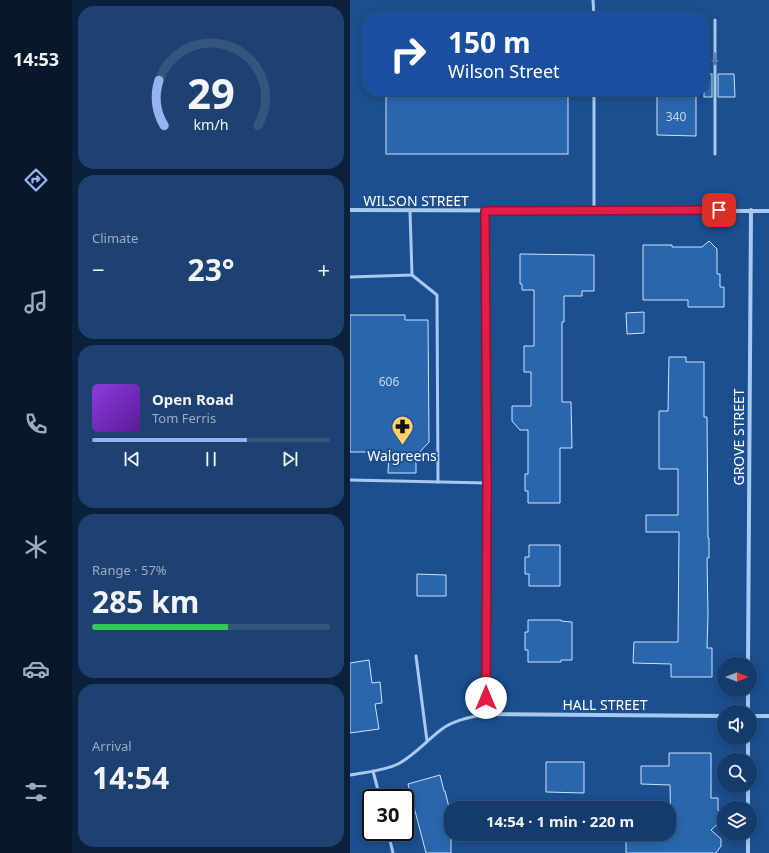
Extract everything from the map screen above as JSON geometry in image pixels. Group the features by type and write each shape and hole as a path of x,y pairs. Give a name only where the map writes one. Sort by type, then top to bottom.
{"street":[{"name":"WILSON STREET","path":"350,210 769,211"},
{"name":"GROVE STREET","path":"748,657 751,210"},
{"path":"485,211 487,483 486,714"},
{"name":"HALL STREET","path":"486,714 717,716"},
{"path":"757,716 769,716"},
{"path":"748,841 748,853"}],"lane":[{"path":"593,0 594,12"},
{"path":"715,20 715,154"},
{"path":"594,96 594,211"},
{"path":"410,211 412,276"},
{"path":"350,277 412,276 438,295 438,482"},
{"path":"350,480 487,483"},
{"path":"416,656 427,741"},
{"path":"350,775 373,771 398,764 410,757 443,728 460,720 486,714"},
{"path":"373,771 378,789"},
{"path":"390,841 393,853"}],"building":[{"path":"709,74 712,74 712,97 704,97 709,96"},
{"path":"718,74 734,74 735,97 718,97"},
{"path":"386,96 568,96 568,154 386,154"},
{"path":"657,96 696,96 696,136 657,135"},
{"path":"709,241 717,249 717,274 720,274 720,287 724,287 724,307 688,307 688,300 643,300 643,245 702,247"},
{"path":"520,254 594,255 594,291 582,291 582,296 564,296 564,322 562,322 562,402 571,402 572,448 560,448 560,503 528,503 528,491 525,491 525,474 528,474 528,430 520,430 512,421 512,406 531,406 531,372 524,372 524,346 534,346 534,290 522,290 522,284 520,284"},
{"path":"644,312 644,333 627,334 626,313"},
{"name":"Walgreens","path":"350,315 405,315 405,320 428,320 429,442 416,456 416,473 388,473 389,452 350,452"},
{"path":"669,357 686,357 686,362 704,362 704,417 707,417 709,538 709,558 707,558 707,648 712,648 712,677 671,677 671,664 633,663 634,642 678,642 679,532 646,532 646,515 678,515 678,469 659,469 659,411 668,411"},
{"path":"529,545 560,545 560,586 529,586 529,574 525,574 525,557 529,557"},
{"path":"417,574 446,575 446,596 417,596"},
{"path":"528,620 561,620 572,622 572,660 561,660 561,662 528,662 528,650 525,650 525,632 528,632"},
{"path":"369,660 372,683 380,682 382,703 375,704 379,729 350,733 350,663"},
{"path":"669,753 711,753 711,798 718,798 718,801 717,825 711,830 717,835 717,841 721,841 721,846 716,853 626,853 626,841 676,841 676,801 670,801 670,785 641,784 641,766 669,766"},
{"path":"546,762 584,762 584,793 546,792"},
{"path":"440,775 448,801 444,801 444,841 451,841 451,853 426,853 414,807 414,789 409,789 408,784"}],"place":[{"name":"Walgreens","path":"402,446"}],"route":[{"path":"486,698 487,483 485,211 719,210"}]}
